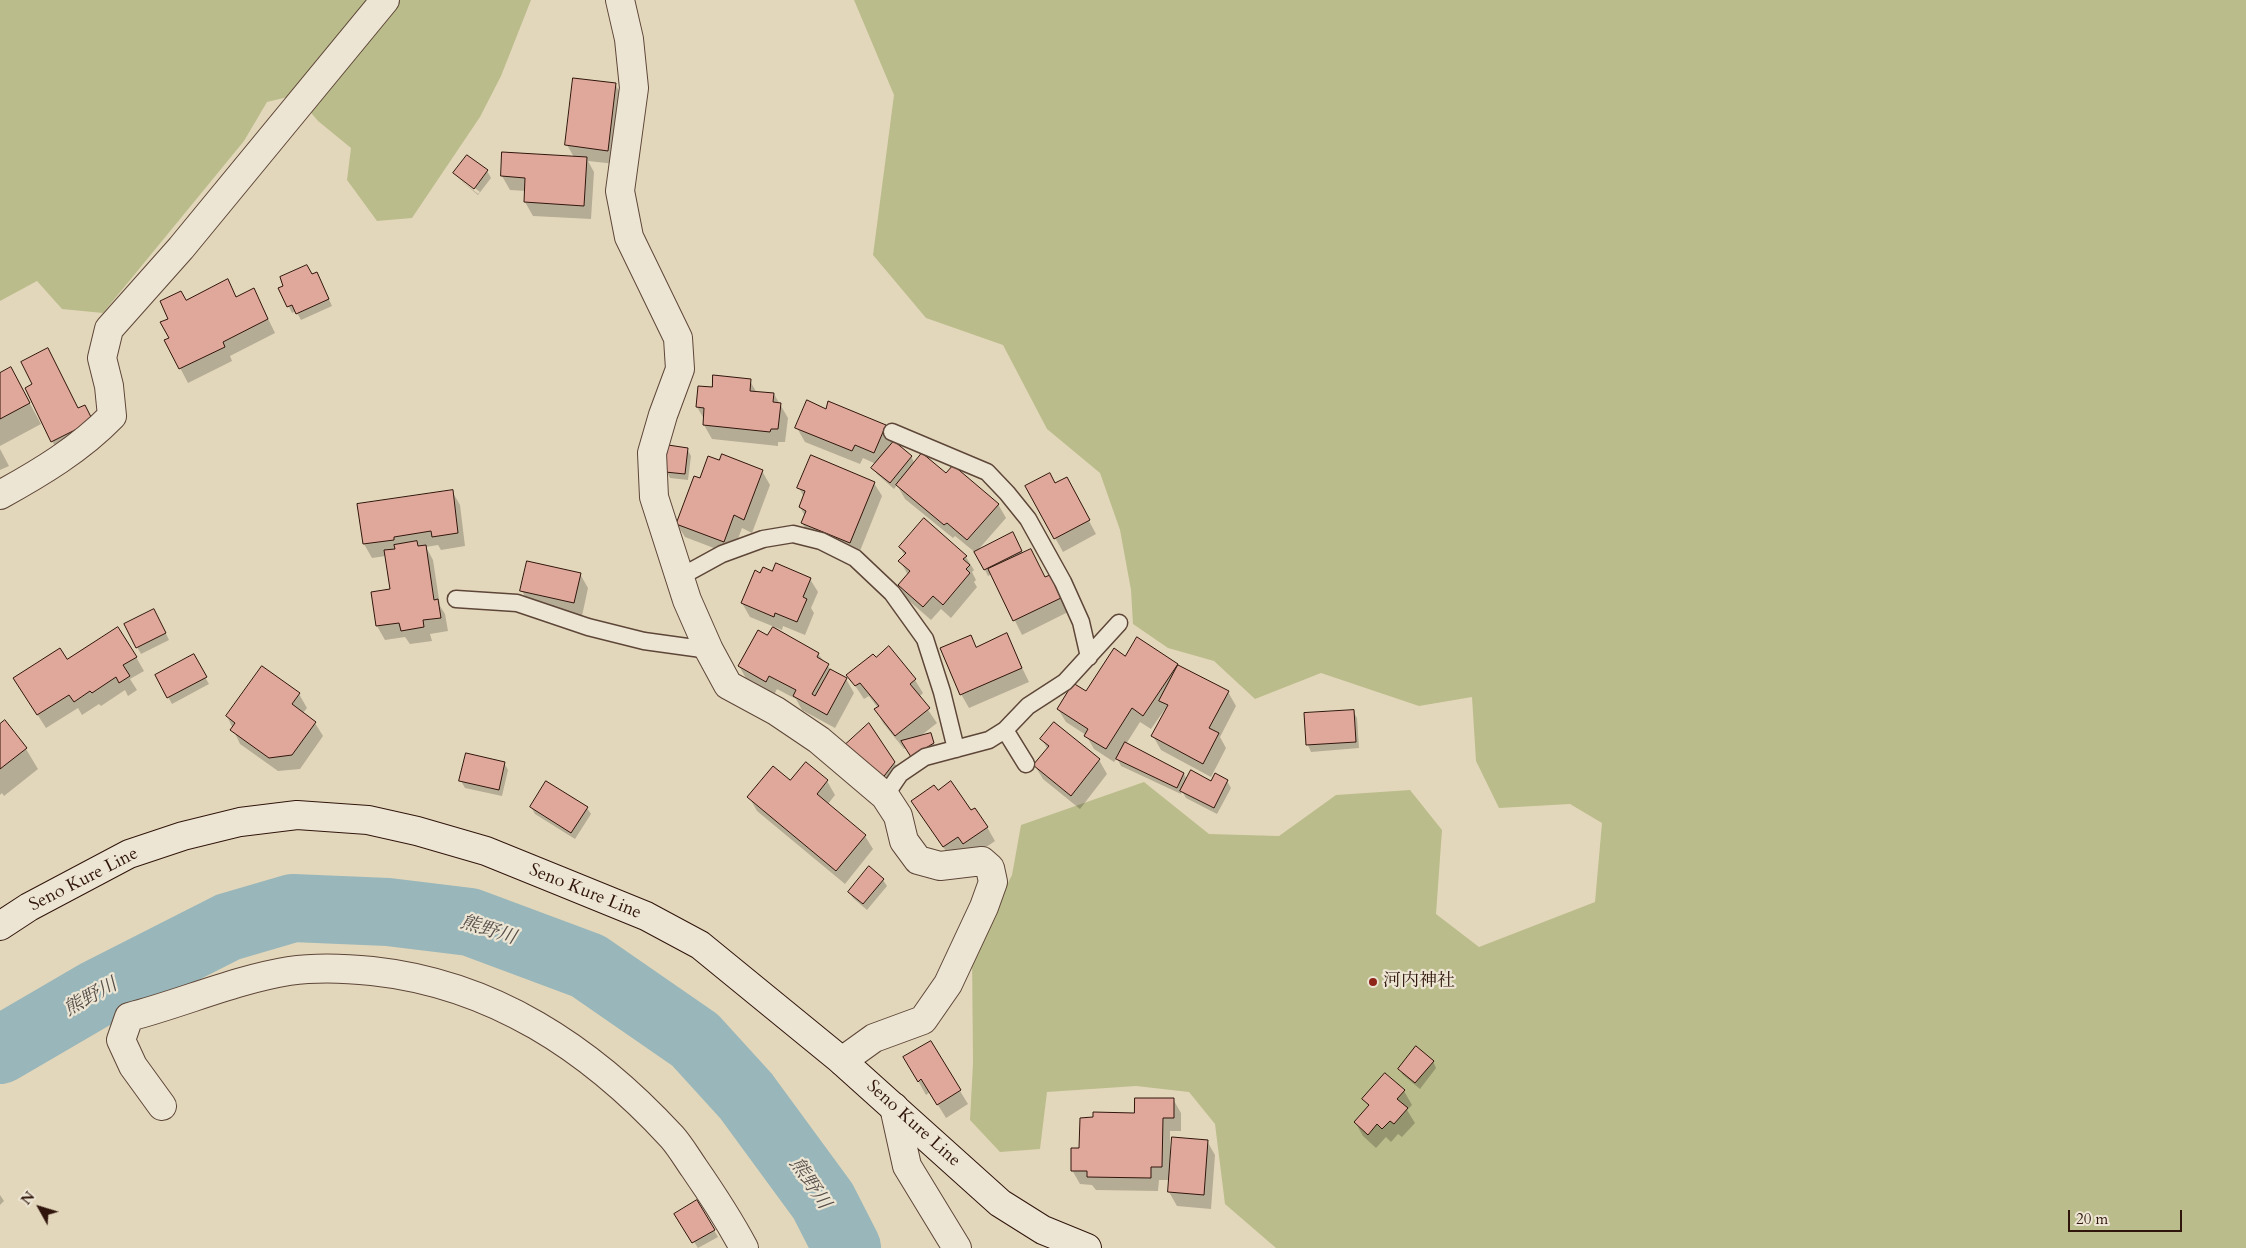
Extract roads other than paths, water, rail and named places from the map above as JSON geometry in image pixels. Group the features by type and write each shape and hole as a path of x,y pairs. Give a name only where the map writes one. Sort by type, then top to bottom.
{"street":[{"path":"0,495 35,476 94,435 112,416 109,386 102,358 109,329 181,248 386,0"},
{"path":"620,0 629,39 634,88 620,191 629,237 678,338 680,369 662,415 652,453 654,497 680,577 709,650 728,685 776,711 819,740 885,796 898,816 904,841 918,860 940,866 982,861 990,868 993,882 984,907 948,984 923,1020 874,1038 842,1061"},
{"name":"Seno Kure Line","path":"0,926 29,907 129,854 183,836 240,822 297,815 368,820 417,831 486,851 646,916 700,945 842,1061 1000,1203 1043,1230 1087,1248"},
{"path":"162,1106 133,1066 121,1040 129,1017 172,1006 224,986 290,971 342,968 401,974 444,984 524,1017 571,1047 617,1083 673,1138 727,1216 744,1248"},
{"path":"894,1107 907,1166 958,1248"}],"lane":[{"path":"892,432 987,472 1006,493 1028,519 1063,582 1081,622 1089,657"},
{"path":"680,577 730,551 763,539 793,534 821,541 855,558 892,593 925,639 942,692 956,750"},
{"path":"456,599 517,603 588,627 635,639 709,650"},
{"path":"885,796 900,774 925,757 989,740 1005,730 1028,706 1065,682 1119,623"},
{"path":"1005,730 1026,764"}],"waterway":[{"name":"熊野川","path":"0,1050 96,994 228,927 293,908 388,912 470,922 588,966 695,1040 746,1096 823,1201 847,1248"}],"place":[{"name":"河内神社","path":"1373,982"}]}
